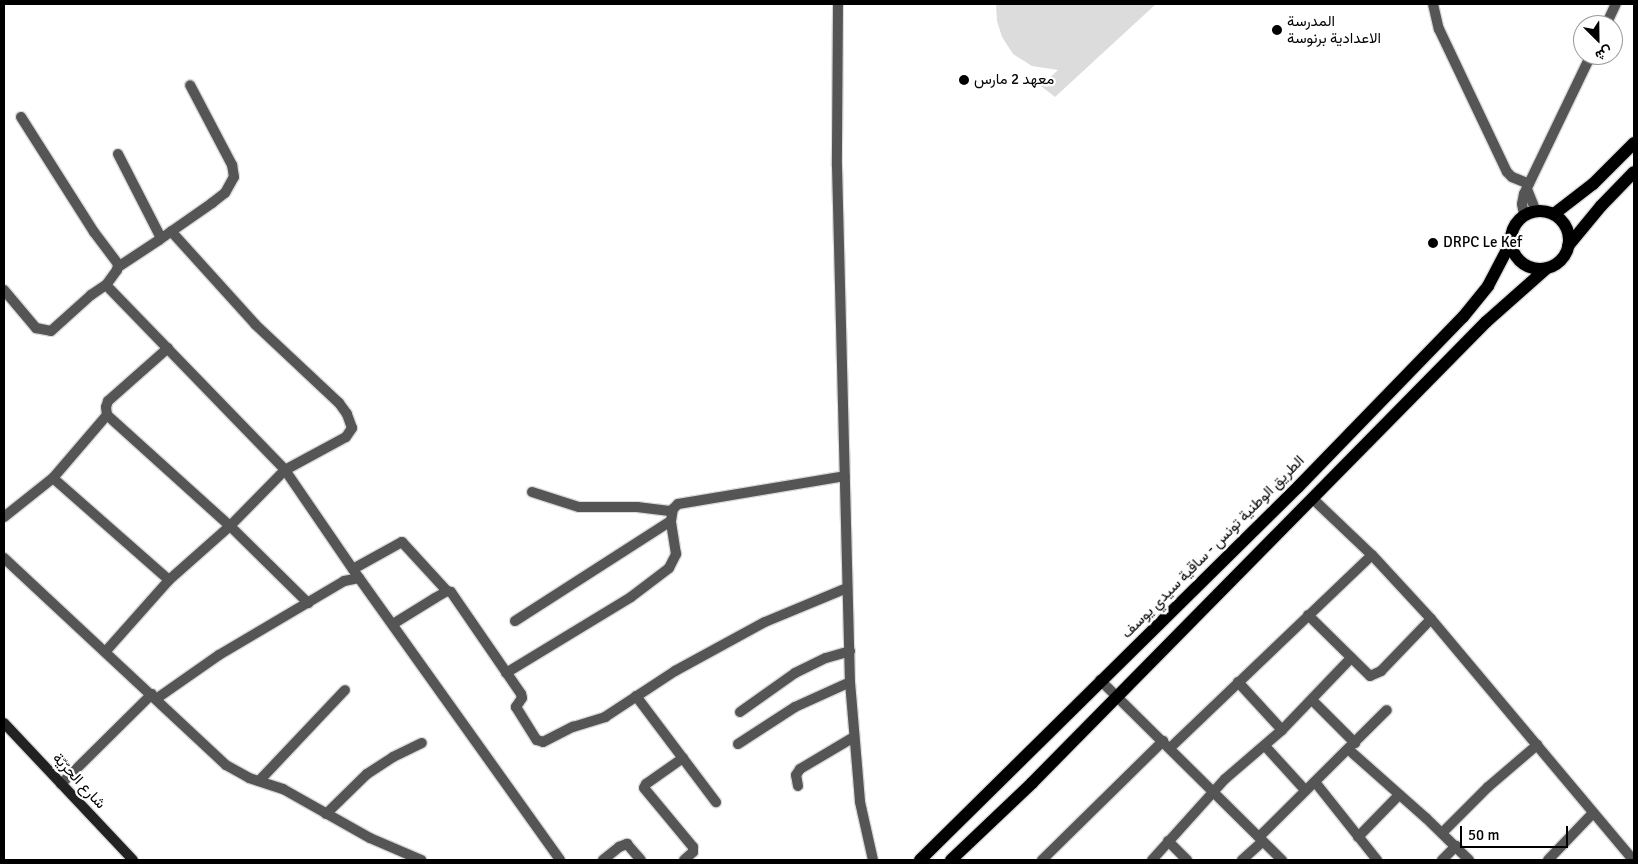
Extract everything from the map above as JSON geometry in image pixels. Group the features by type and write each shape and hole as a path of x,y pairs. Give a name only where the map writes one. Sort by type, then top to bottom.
{"main road":[{"path":"1554,214 1593,184 1634,142"},
{"path":"951,860 1118,697 1486,322 1548,268 1561,260 1568,246 1589,219 1634,172"},
{"path":"1548,268 1535,268 1523,263 1514,254 1511,242 1512,230 1524,215 1536,211 1554,214 1566,228 1568,246"},
{"name":"الطريق الوطنية تونس - ساقية سيدي يوسف","path":"920,860 1100,680 1298,487 1463,318 1488,286 1511,242"},
{"name":"شارع الحرّيّة","path":"4,723 133,860"}],"street":[{"path":"838,4 837,166 850,682 860,802 873,860"},
{"path":"1433,4 1439,29 1506,172 1528,186 1536,211"},
{"path":"1524,215 1522,201 1528,186 1587,65"},
{"path":"4,290 36,328 51,331 91,295 106,285 118,267 225,193 234,176 232,165 190,85"},
{"path":"21,117 118,267"},
{"path":"118,154 158,227 159,240"},
{"path":"106,651 169,580 230,526 285,470 349,434 352,425 339,403 256,324 171,231"},
{"path":"106,285 285,470 560,860"},
{"path":"168,348 108,401 106,407 107,415 230,526 308,602"},
{"path":"4,517 52,478 107,415"},
{"path":"506,674 632,597 669,568 676,554 672,516 675,506 682,502 845,476"},
{"path":"52,478 169,580"},
{"path":"532,492 579,507 637,507 672,516"},
{"path":"1313,499 1372,555 1431,619 1633,860"},
{"path":"515,621 672,516"},
{"path":"61,784 154,697 344,581 402,542 447,591 452,593 522,696 516,707 540,742 579,725 605,717 675,671 764,622 847,588"},
{"path":"1042,860 1166,745 1238,682 1372,555"},
{"path":"4,558 106,651 226,765 259,781 283,789 370,838 421,860"},
{"path":"393,624 447,591"},
{"path":"1308,615 1368,675 1375,674 1431,619"},
{"path":"740,712 795,673 826,658 850,651"},
{"path":"1152,860 1236,768 1265,746 1282,730 1352,658"},
{"path":"1100,680 1282,860"},
{"path":"738,744 795,707 850,682"},
{"path":"1238,682 1282,730"},
{"path":"259,781 345,690"},
{"path":"636,696 716,802"},
{"path":"1312,700 1351,746 1398,796 1442,832 1469,860"},
{"path":"1242,860 1306,790 1387,710"},
{"path":"798,786 796,775 800,769 854,737"},
{"path":"326,814 367,774 422,743"},
{"path":"1265,746 1306,790"},
{"path":"1442,832 1488,787 1537,746"},
{"path":"683,758 646,784 644,788 694,847 693,852 684,860"},
{"path":"1315,782 1377,860"},
{"path":"1358,837 1398,796"},
{"path":"1548,860 1593,813"},
{"path":"1168,841 1187,860"},
{"path":"603,860 625,844 641,860"},
{"path":"1442,860 1456,846"}],"shaded area":[{"path":"996,4 1156,4 1055,97 1041,86 1058,70 1032,66 1013,54 1002,37 997,21"}],"place":[{"name":"المدرسة الاعدادية برنوسة","path":"1277,30"},
{"name":"معهد 2 مارس","path":"964,80"},
{"name":"DRPC Le Kef","path":"1433,243"}]}
